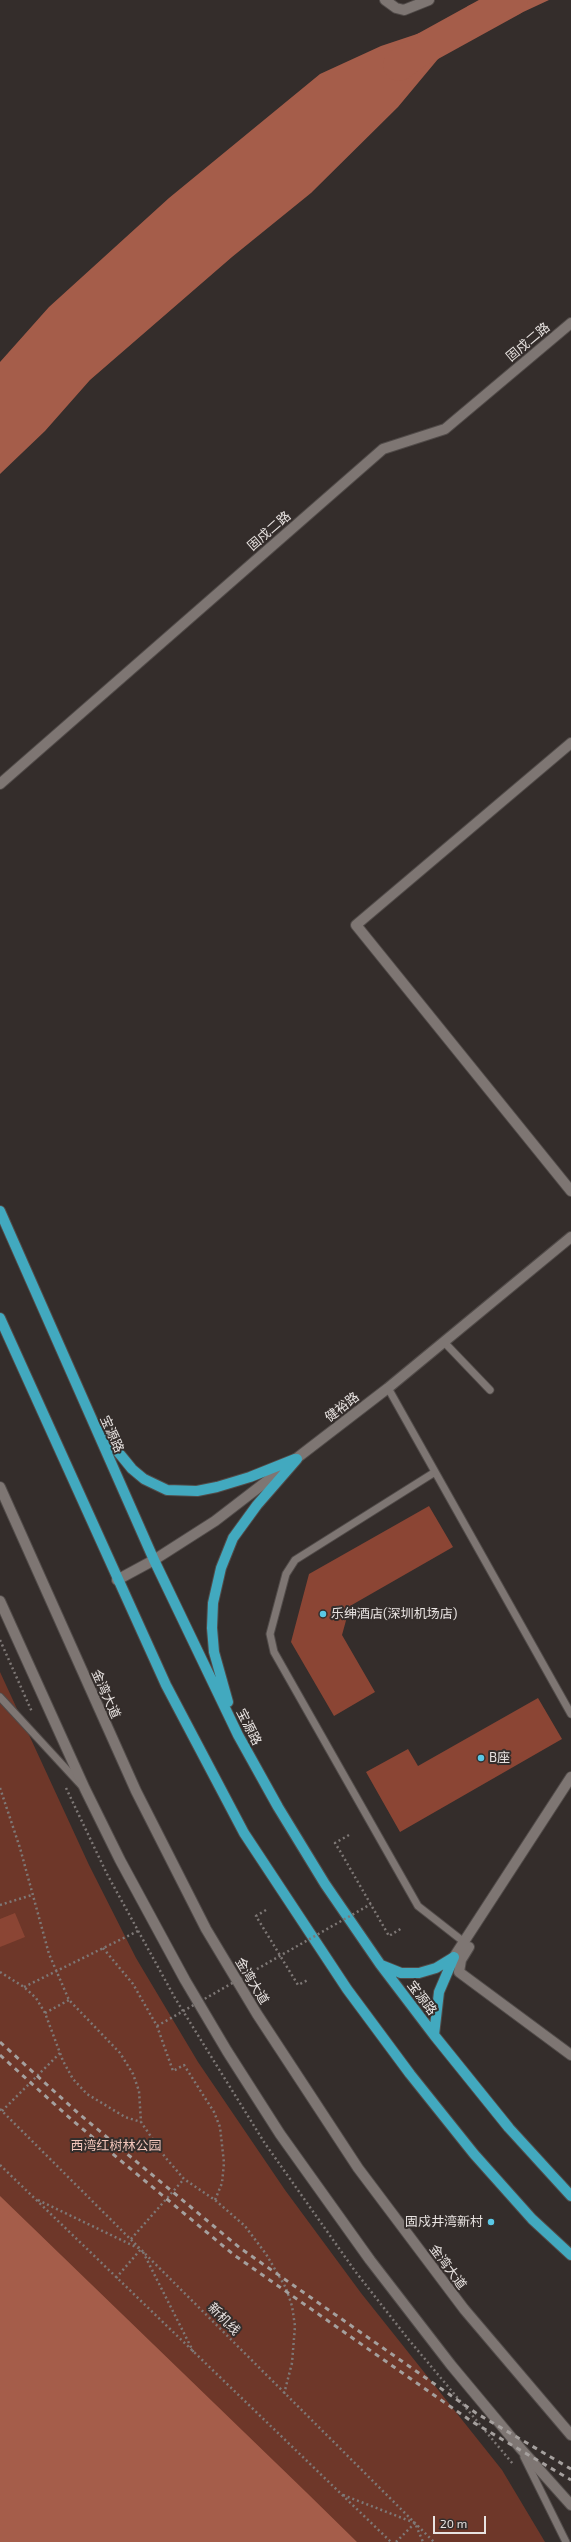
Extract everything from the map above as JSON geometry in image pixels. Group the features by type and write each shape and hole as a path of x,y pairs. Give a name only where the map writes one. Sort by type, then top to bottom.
{"main road":[{"name":"宝源路","path":"0,1212 154,1560 238,1734 278,1807 321,1878 380,1964 434,2036 509,2128 571,2196"},
{"path":"0,1318 117,1580 166,1685 244,1833 346,1989 410,2074 474,2154 532,2219 571,2255"},
{"path":"89,1415 132,1469 144,1479 167,1490 197,1491 217,1487 250,1477 297,1459"},
{"path":"238,1734 214,1652 213,1603 221,1568 233,1538 257,1505 297,1459"},
{"path":"380,1964 402,1973 419,1973 436,1968 458,1958"},
{"path":"434,2036 439,1992 458,1958"}],"street":[{"path":"385,0 396,8 404,10 430,0"},
{"name":"固戍二路","path":"0,784 383,449 444,429 571,323"},
{"path":"571,742 356,925 571,1191"},
{"name":"健裕路","path":"117,1580 154,1560 215,1521 388,1388 571,1237"},
{"name":"金湾大道","path":"0,1487 136,1791 206,1929 257,2014 358,2168 459,2303 571,2435"},
{"path":"0,1601 85,1789 147,1913 182,1974 280,2134 370,2260 451,2365 521,2449 571,2505"},
{"path":"571,1777 458,1958 459,1972 571,2055"}],"lane":[{"path":"444,1342 490,1390"},
{"path":"388,1388 571,1714"},
{"path":"435,1472 295,1560 286,1574 270,1634 274,1652 418,1906 466,1944"},
{"path":"0,1697 85,1789"},
{"path":"521,2449 566,2542"}],"path":[{"path":"0,1788 6,1801 42,1932 56,1971 69,2000 120,2053 133,2074 139,2091 141,2122 184,2179 215,2200 245,2226 257,2240 278,2273 292,2306 295,2326 289,2382 284,2394"},
{"path":"0,1801 6,1801"},
{"path":"348,1835 335,1843 340,1852 389,1936 402,1928"},
{"path":"0,1905 32,1895"},
{"path":"157,2026 371,1904"},
{"path":"266,1910 256,1916 298,1985 308,1980"},
{"path":"24,1987 138,1931"},
{"path":"103,1948 133,1984 157,2026 173,2071 184,2065 209,2104 220,2127 224,2163 222,2183 215,2200"},
{"path":"0,1972 24,1987 45,2013 60,2053 74,2079 87,2094 125,2118 141,2122"},
{"path":"45,2013 69,2000"},
{"path":"1,2110 60,2053"},
{"name":"新机线","path":"1,2110 434,2542"},
{"path":"0,2165 391,2542"},
{"path":"131,2239 184,2179"},
{"path":"35,2199 141,2249 196,2355"},
{"path":"116,2278 141,2249"},
{"path":"341,2495 415,2522 423,2542"},
{"path":"396,2542 415,2522"}],"green space":[{"name":"西湾红树林公园","path":"0,1672 89,1865 136,1958 198,2062 285,2190 361,2293 502,2470 545,2542 223,2542 0,2279"}],"shaded area":[{"path":"482,0 549,0 478,33 471,32 462,27 459,17 468,6"},
{"path":"429,30 443,53 398,107 311,193 232,257 90,380 45,431 0,474 0,362 49,307 169,198 320,74 381,46"},
{"path":"0,2196 306,2492 357,2542 0,2542"}],"building":[{"path":"429,1506 453,1547 350,1606 342,1635 375,1692 334,1716 291,1642 309,1574"},
{"name":"B座","path":"538,1698 562,1739 400,1832 366,1772 408,1749 418,1766"},
{"path":"15,1913 25,1937 0,1947 0,1919"}],"waterway":[{"path":"399,65 414,54 512,0"}],"railway":[{"path":"0,2042 78,2113 240,2248 476,2413 571,2469"},
{"path":"0,2055 72,2120 234,2255 471,2421 571,2480"}],"place":[{"name":"乐绅酒店(深圳机场店)","path":"323,1614"},
{"name":"B座","path":"481,1758"},
{"name":"固戍井湾新村","path":"491,2222"}]}
